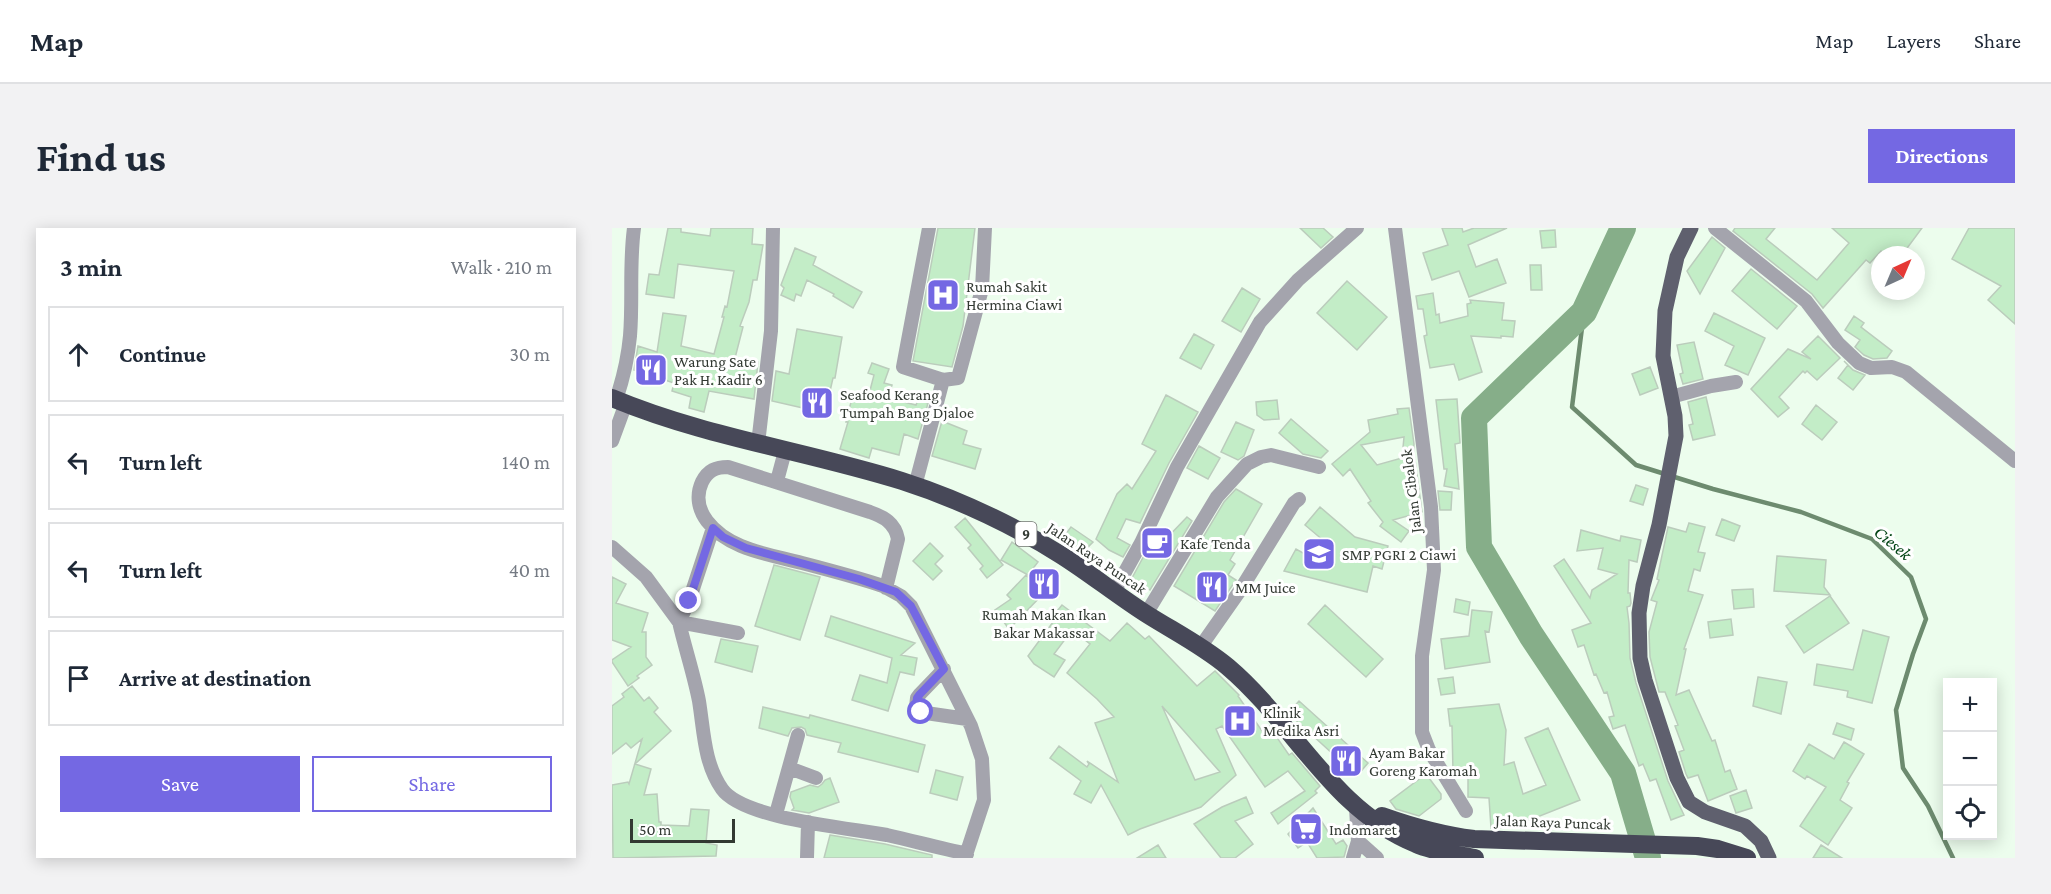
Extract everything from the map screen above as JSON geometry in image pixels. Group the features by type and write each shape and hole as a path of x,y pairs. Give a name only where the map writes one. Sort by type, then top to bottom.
{"highway":[{"name":"Jalan Raya Puncak","path":"618,400 675,420 915,486 952,499 1024,533 1146,614 1201,646 1228,666 1328,779 1358,809 1380,820 1413,843 1425,848 1475,858"},
{"name":"Jalan Raya Puncak","path":"1380,820 1445,836 1474,839 1697,846 1718,849 1747,858"}],"main road":[{"path":"1691,228 1677,257 1665,311 1663,356 1676,423 1674,448 1659,525 1646,570 1639,613 1638,638 1645,680 1677,778 1689,802 1699,810 1745,826 1761,841 1770,858"}],"street":[{"path":"612,441 630,335 630,282 634,228"},
{"path":"758,444 771,331 773,228"},
{"path":"929,228 903,367 943,380 958,378 982,289 985,228"},
{"path":"1114,591 1141,543 1177,467 1224,389 1260,322 1298,280 1357,228"},
{"name":"Jalan Cibalok","path":"1395,228 1434,545 1433,579 1422,664 1422,732 1466,811"},
{"path":"1715,228 1806,301 1838,343 1858,363 1871,368 1892,367 1906,372 2015,461"},
{"path":"915,486 943,380"},
{"path":"1671,397 1719,384 1736,382"},
{"path":"777,481 784,451"},
{"path":"1146,614 1212,505 1247,464 1261,457 1271,456 1319,467"},
{"path":"612,547 646,577 679,622 699,701 708,761 725,792 735,800 776,814 808,822 876,833 966,856 984,793 980,750 944,669 911,606 901,596 886,588 753,551 723,537 704,518 699,504 700,486 709,472 717,468 728,467 870,512 890,522 898,539 886,588"},
{"path":"1201,646 1241,589 1294,503 1299,499"},
{"path":"679,622 689,601 713,528"},
{"path":"679,622 738,633"},
{"path":"944,669 917,698 916,707 926,713 967,719"},
{"path":"776,814 798,735"},
{"path":"789,768 816,778"},
{"path":"1353,858 1358,842 1358,809"},
{"path":"807,858 808,822"},
{"path":"1358,842 1377,858"}],"building":[{"path":"668,228 681,228 681,232 710,236 711,228 753,228 752,244 763,245 757,280 753,280 749,302 740,326 743,327 735,358 758,362 754,399 709,391 704,412 689,408 691,397 672,391 674,383 634,370 638,346 657,352 663,313 686,316 681,346 714,354 725,306 727,307 734,271 678,264 674,298 646,294 649,274 659,275"},
{"name":"Rumah Sakit Hermina Ciawi","path":"938,228 975,228 963,326 952,367 913,361"},
{"path":"1300,228 1323,228 1333,237 1321,248"},
{"path":"1442,228 1462,228 1463,232 1474,228 1507,228 1468,245 1476,267 1497,259 1506,283 1469,297 1459,271 1432,280 1423,253 1448,245"},
{"path":"1735,228 1775,228 1766,239 1817,280 1849,243 1832,228 1922,228 1909,246 1871,246 1871,262 1866,260 1823,308 1812,294 1733,231"},
{"path":"1969,228 2015,228 2015,324 1988,300 2001,286 1952,259"},
{"path":"1555,230 1556,247 1542,248 1540,231"},
{"path":"1712,237 1725,248 1700,294 1687,271"},
{"path":"795,248 816,257 813,265 862,292 853,308 833,296 834,294 807,280 801,296 796,294 794,301 781,295 784,288 781,285"},
{"path":"1530,265 1541,265 1542,290 1531,290"},
{"path":"1751,269 1797,306 1777,329 1732,291"},
{"path":"1347,281 1387,317 1357,350 1317,313"},
{"path":"1242,288 1260,299 1241,332 1222,321"},
{"path":"1433,293 1436,315 1439,314 1440,323 1468,316 1467,304 1471,303 1470,300 1504,303 1502,320 1515,321 1513,337 1471,336 1482,372 1459,380 1454,364 1430,368 1424,336 1427,335 1423,309 1418,309 1416,296"},
{"path":"1714,313 1765,338 1748,375 1725,365 1734,346 1705,331"},
{"path":"1854,316 1864,323 1861,327 1892,351 1887,358 1873,359 1855,347 1860,340 1845,330"},
{"path":"797,329 842,337 835,378 833,378 825,413 772,401 776,371 789,374"},
{"path":"1194,334 1214,345 1201,369 1180,358"},
{"path":"1818,336 1840,358 1817,380 1807,371 1805,373 1803,371 1779,397 1789,408 1778,417 1751,389 1788,349 1811,359 1802,352"},
{"path":"1694,342 1703,379 1683,384 1677,345"},
{"path":"872,363 889,369 884,383 892,385 888,398 916,405 918,400 928,403 918,439 904,434 899,455 872,448 869,458 840,449 853,394 868,398 874,375 868,373"},
{"path":"1848,365 1865,375 1853,390 1838,378"},
{"path":"1650,367 1658,388 1640,395 1632,374"},
{"path":"1166,395 1198,412 1169,463 1140,523 1126,519 1117,538 1130,545 1123,557 1109,550 1096,539 1117,494 1127,484 1132,489 1156,451 1142,444"},
{"path":"1706,397 1715,435 1693,440 1689,425 1693,424 1688,402"},
{"path":"1457,399 1460,443 1455,444 1459,489 1444,486 1447,469 1444,469 1436,400"},
{"path":"1277,400 1279,419 1264,420 1257,415 1256,402"},
{"path":"1816,405 1837,422 1822,440 1802,424"},
{"path":"1409,408 1414,444 1413,461 1415,460 1422,512 1393,520 1409,531 1401,542 1380,526 1383,522 1368,503 1371,501 1350,469 1343,476 1332,464 1370,432 1368,420 1398,414 1397,409","holes":["1404,437 1402,458 1377,465 1361,445"]},
{"path":"1291,419 1328,451 1321,458 1303,454 1279,433"},
{"path":"942,421 967,431 963,444 981,449 975,469 932,456"},
{"path":"1236,422 1254,430 1244,456 1238,460 1221,452"},
{"path":"1199,446 1220,458 1208,479 1187,468"},
{"path":"1636,485 1648,489 1643,505 1630,501"},
{"path":"1236,489 1262,504 1230,560 1235,564 1228,575 1236,580 1215,611 1174,586 1224,502"},
{"path":"1438,491 1452,492 1451,510 1440,510"},
{"path":"1320,507 1355,537 1388,546 1382,569 1373,566 1367,592 1284,571 1296,549 1319,562 1324,541 1305,525"},
{"path":"1187,517 1192,521 1150,590 1132,578 1153,539 1162,543"},
{"path":"965,518 1003,565 987,578 980,569 983,566 968,548 971,545 955,527"},
{"path":"1722,519 1740,526 1734,541 1716,535"},
{"path":"1689,523 1705,527 1698,552 1705,553 1700,571 1694,569 1688,591 1703,595 1684,649 1686,649 1676,695 1689,690 1712,741 1715,740 1725,772 1730,770 1737,789 1708,801 1698,775 1688,778 1686,774 1679,752 1684,750 1675,726 1678,725 1665,692 1659,692 1650,657 1649,632 1657,602 1651,600 1659,580 1657,579 1668,527 1686,532"},
{"path":"1071,527 1093,542 1082,553 1062,539"},
{"path":"1581,530 1620,541 1621,536 1641,540 1637,562 1629,560 1628,593 1630,593 1631,603 1627,607 1630,658 1668,781 1684,815 1671,820 1656,779 1650,781 1643,764 1639,766 1625,725 1613,729 1609,717 1614,716 1607,692 1604,693 1596,674 1594,675 1584,645 1578,647 1572,630 1591,623 1554,566 1564,559 1590,598 1592,590 1617,574 1598,569 1603,548 1577,551"},
{"path":"1012,542 1038,562 1028,575 1001,560"},
{"path":"930,543 943,556 935,564 942,571 933,580 913,561"},
{"path":"1777,556 1826,560 1824,587 1830,595 1774,591"},
{"path":"774,565 820,577 800,640 755,626"},
{"path":"1026,575 1044,593 1009,629 995,610 1011,599 1007,595"},
{"path":"612,577 626,584 616,603 648,613 642,632 646,632 646,657 652,665 628,686 612,662 631,647 612,640"},
{"path":"1753,589 1754,607 1734,609 1732,590"},
{"path":"1830,596 1849,623 1804,653 1786,626"},
{"path":"1456,599 1470,602 1468,615 1454,612"},
{"path":"1062,605 1110,641 1127,623 1145,639 1149,636 1197,686 1215,671 1239,695 1262,731 1269,726 1289,755 1292,753 1320,786 1315,791 1317,793 1278,824 1271,813 1305,791 1288,771 1265,787 1222,726 1216,729 1236,775 1201,807 1128,835 1101,785 1091,803 1074,794 1081,781 1050,758 1059,746 1087,767 1089,764 1087,761 1118,782 1095,723 1114,717 1067,673 1090,644 1072,630 1054,654 1065,660 1054,677 1034,664 1028,656 1056,618 1053,616","holes":["1162,706 1220,772 1195,780"]},
{"path":"1325,605 1383,659 1366,677 1308,624"},
{"path":"1472,610 1492,612 1489,632 1485,631 1490,662 1445,669 1441,639 1469,636"},
{"path":"831,616 915,643 901,655 917,658 914,675 900,672 888,711 852,700 860,675 887,683 892,658 825,636"},
{"path":"1731,619 1733,635 1710,638 1708,622"},
{"path":"1863,630 1889,637 1872,703 1847,697 1848,691 1814,685 1817,664 1853,670"},
{"path":"721,639 758,646 752,672 715,662"},
{"path":"1453,677 1455,693 1441,695 1438,679"},
{"path":"1758,677 1787,682 1781,714 1753,706"},
{"path":"632,686 644,701 649,697 658,708 654,712 671,731 635,764 651,769 644,795 657,794 661,825 689,826 691,809 709,810 706,843 717,845 716,856 613,858 612,785 628,782 629,784 642,739 631,748 626,743 612,754 612,706 624,697 622,694"},
{"path":"1299,701 1368,763 1357,776 1288,713"},
{"path":"1499,704 1506,730 1504,765 1514,762 1523,794 1546,785 1525,738 1548,728 1580,800 1517,825 1517,828 1491,828 1489,798 1468,797 1468,774 1455,775 1453,772 1452,726 1450,726 1448,709"},
{"path":"763,707 809,718 810,715 925,745 918,772 838,752 841,743 807,735 805,729 801,727 792,728 788,736 759,728"},
{"path":"1837,723 1854,729 1851,740 1833,734"},
{"path":"1844,742 1864,754 1847,782 1849,783 1840,800 1852,808 1828,845 1800,826 1826,787 1807,776 1805,779 1793,771 1809,744 1834,759"},
{"path":"936,770 963,777 957,800 930,793"},
{"path":"1426,774 1441,794 1441,799 1419,816 1396,809 1390,801"},
{"path":"830,778 839,802 809,813 792,810 794,808 790,797 791,792 810,785 818,787"},
{"path":"1746,790 1752,808 1736,813 1730,796"},
{"path":"1246,797 1253,813 1235,821 1253,844 1235,858 1221,858 1194,824 1222,807"},
{"path":"1313,808 1336,844 1343,840 1347,846 1344,857 1317,858 1307,842 1298,848 1288,834"},
{"path":"830,835 885,844 932,855 932,858 824,858"},
{"path":"1158,845 1166,858 1137,858"},
{"path":"1821,845 1842,858 1813,858"}],"waterway":[{"path":"1623,228 1584,312 1474,418 1479,547 1531,635 1623,773 1648,858"},
{"name":"Ciesek","path":"1584,312 1572,407 1636,465 1713,489 1801,512 1872,539 1911,577 1926,619 1896,710 1903,768 1928,806 1953,858"}],"place":[{"name":"Rumah Sakit Hermina Ciawi","path":"943,295"},
{"name":"Warung Sate Pak H. Kadir 6","path":"651,370"},
{"name":"Seafood Kerang Tumpah Bang Djaloe","path":"817,403"},
{"name":"Kafe Tenda","path":"1157,543"},
{"name":"SMP PGRI 2 Ciawi","path":"1319,554"},
{"name":"Rumah Makan Ikan Bakar Makassar","path":"1044,584"},
{"name":"MM Juice","path":"1212,587"},
{"name":"Klinik Medika Asri","path":"1240,721"},
{"name":"Ayam Bakar Goreng Karomah","path":"1346,761"},
{"name":"Indomaret","path":"1306,829"}],"route":[{"path":"689,601 713,528 723,537 753,551 859,579 896,592 911,606 944,669 917,698 915,704 921,712"}]}
